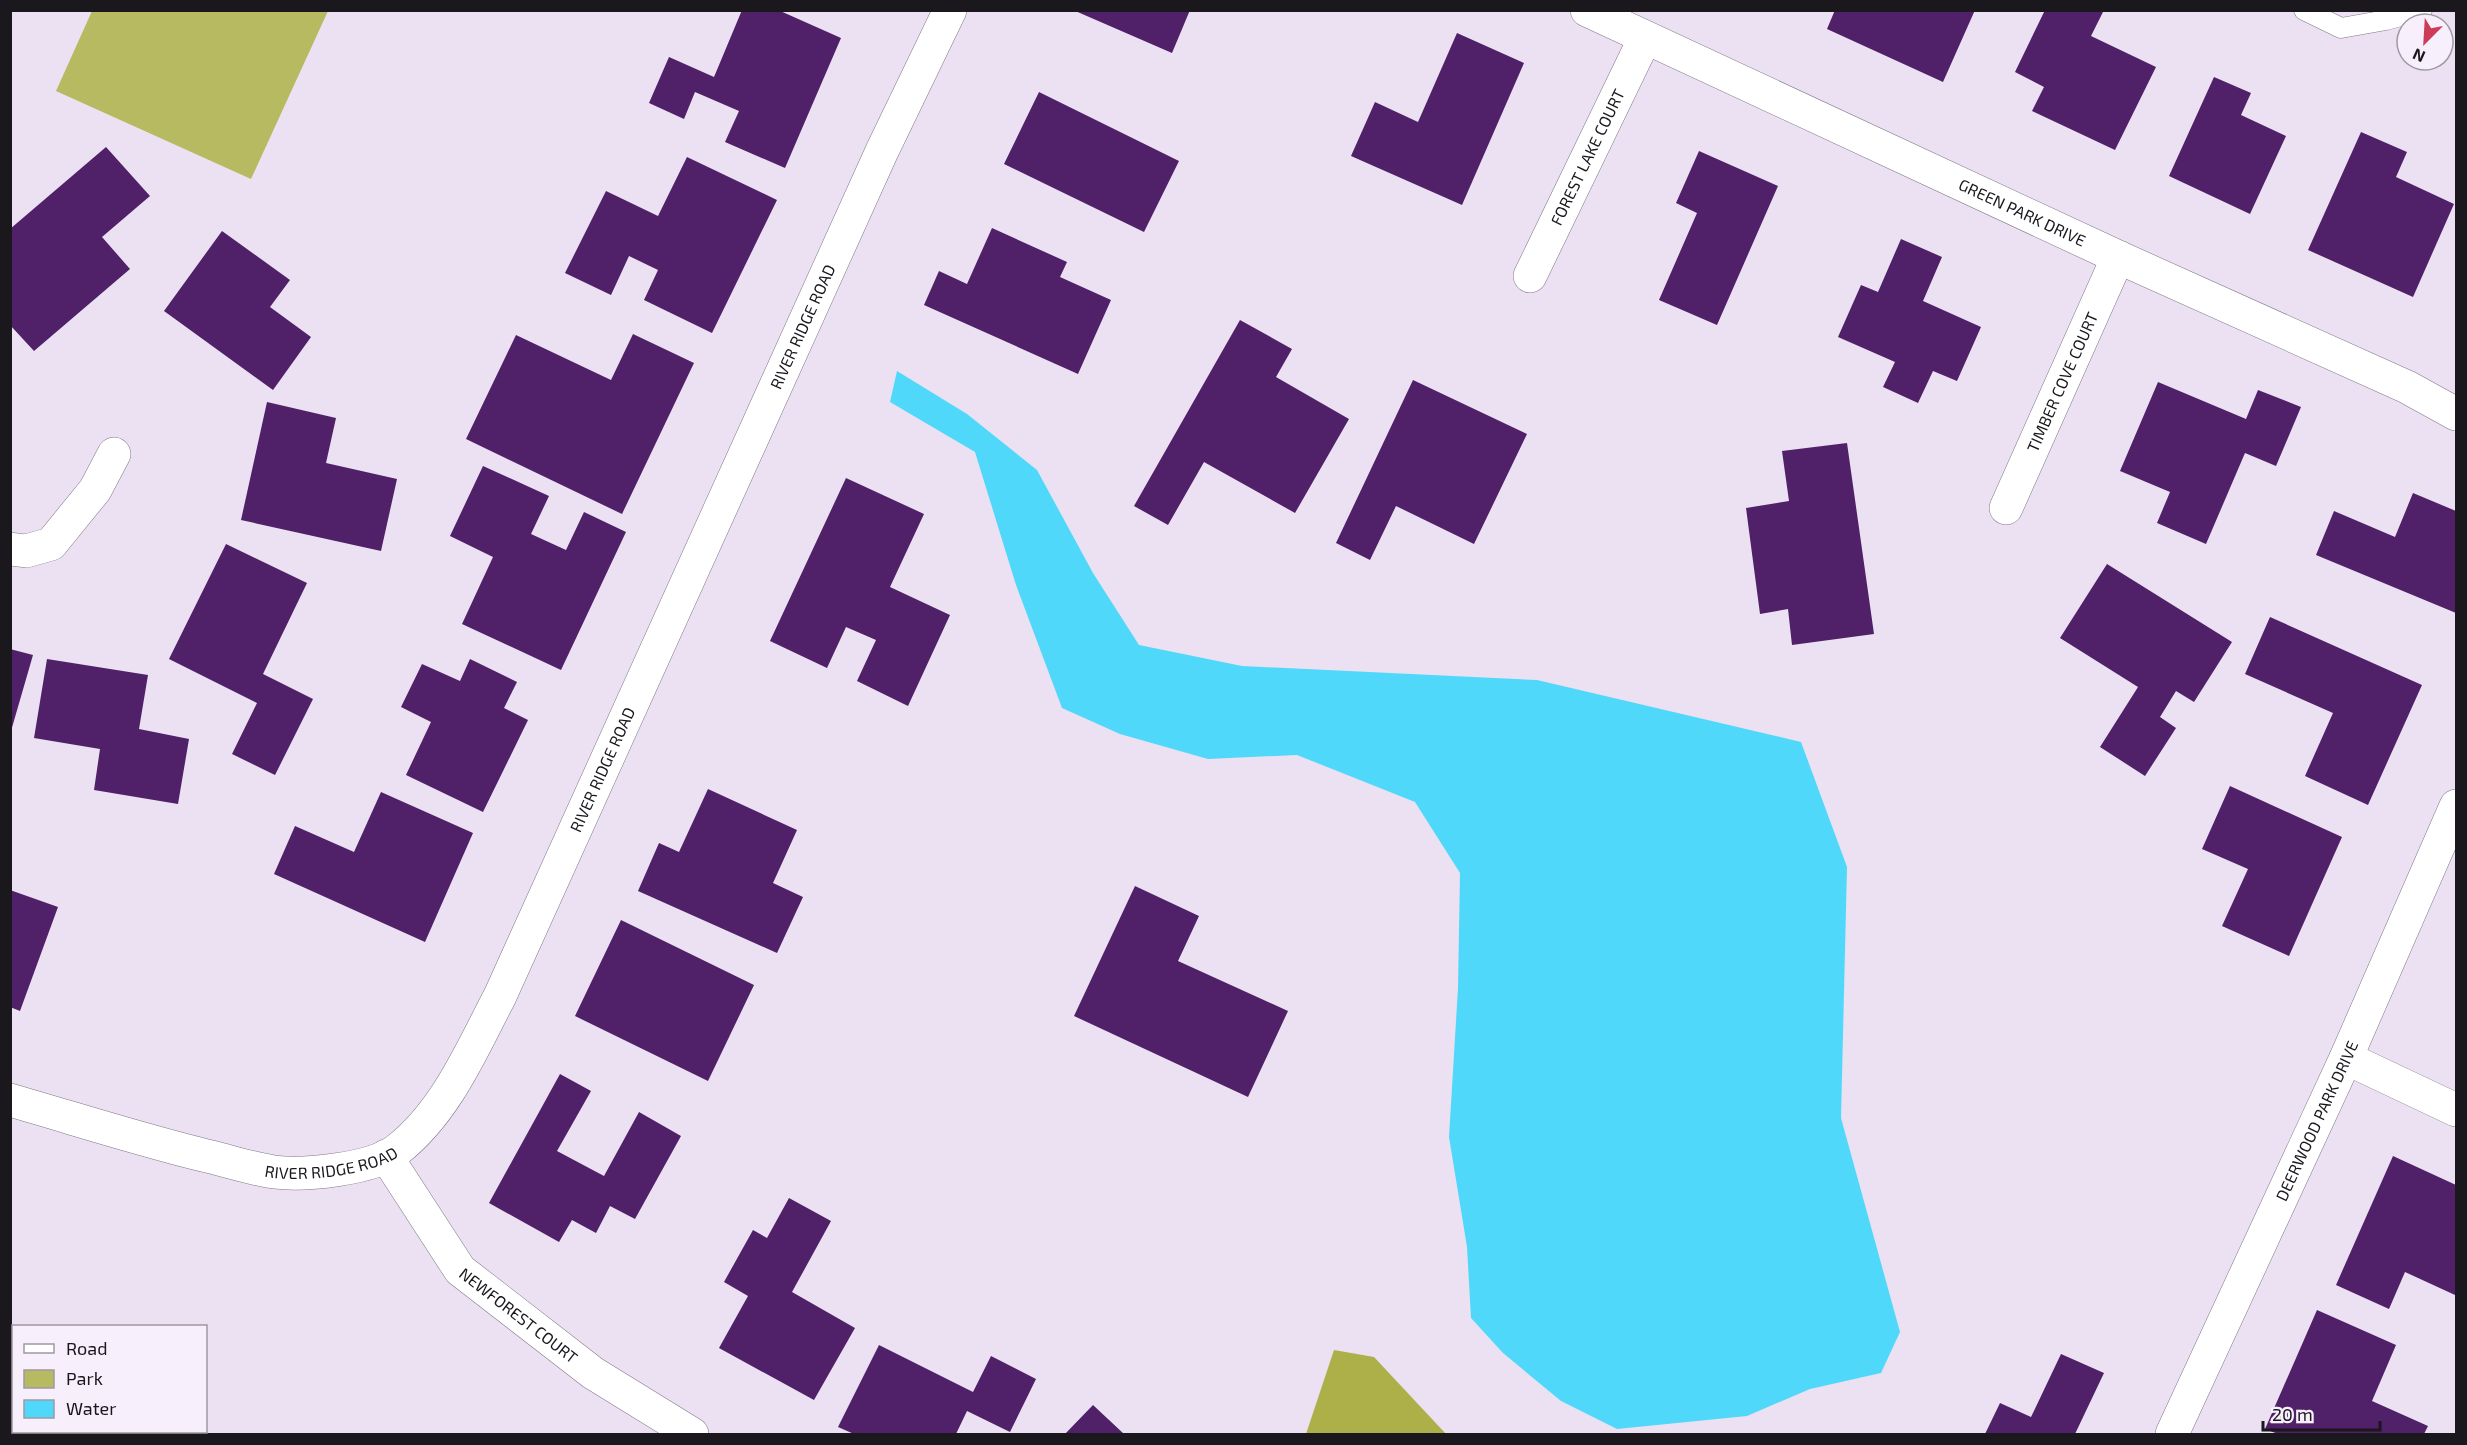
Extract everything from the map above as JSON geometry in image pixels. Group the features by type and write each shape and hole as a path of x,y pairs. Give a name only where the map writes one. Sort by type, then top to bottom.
{"street":[{"name":"RIVER RIDGE ROAD","path":"10,1100 158,1144 274,1172 336,1172 386,1156 397,1151 430,1117 458,1076 500,996 882,151 950,10"},
{"name":"GREEN PARK DRIVE","path":"1587,10 2407,387 2457,414"},
{"name":"FOREST LAKE COURT","path":"1530,276 1645,38"},
{"name":"TIMBER COVE COURT","path":"2007,508 2118,256"},
{"path":"10,549 27,550 51,544 95,490 114,454"},
{"name":"DEERWOOD PARK DRIVE","path":"2172,1434 2346,1058 2457,806"},
{"path":"2346,1058 2457,1110"},
{"name":"NEWFOREST COURT","path":"386,1156 460,1270 593,1373 692,1434"}],"lane":[{"path":"2304,10 2341,28 2386,15 2422,10"}],"green space":[{"path":"92,10 328,11 251,179 56,91"}],"shaded area":[{"path":"1334,1350 1374,1357 1446,1434 1306,1434"}],"water":[{"path":"897,371 967,414 1037,470 1093,573 1139,645 1242,666 1537,680 1801,742 1847,867 1841,1118 1900,1332 1881,1373 1810,1389 1747,1416 1617,1429 1561,1401 1503,1353 1471,1318 1467,1247 1449,1137 1458,988 1460,873 1415,802 1297,755 1208,759 1120,734 1062,708 1016,585 975,452 890,402"}],"building":[{"path":"742,10 778,10 841,38 785,168 725,142 739,111 695,92 684,119 649,103 669,57 714,77"},
{"path":"1073,10 1190,10 1172,53"},
{"path":"1835,10 1975,10 1943,82 1827,29"},
{"path":"2045,10 2104,10 2091,36 2156,67 2115,150 2032,111 2044,87 2015,72"},
{"path":"1457,33 1524,63 1462,205 1351,156 1375,102 1418,122"},
{"path":"2214,77 2251,93 2241,115 2286,136 2250,214 2169,176"},
{"path":"1039,92 1179,161 1144,232 1004,164"},
{"path":"2361,132 2407,152 2396,177 2454,204 2413,297 2308,250"},
{"path":"106,147 150,196 102,237 130,269 34,351 10,325 10,229"},
{"path":"1699,151 1778,186 1717,325 1659,300 1697,213 1676,203"},
{"path":"687,157 777,200 712,333 644,300 658,270 629,256 611,295 565,273 606,191 658,216"},
{"path":"992,228 1067,262 1060,277 1111,300 1078,374 924,305 939,271 967,284"},
{"path":"222,231 290,280 270,307 311,337 273,390 164,311"},
{"path":"1901,239 1942,257 1923,301 1981,327 1957,381 1933,371 1918,403 1883,387 1895,362 1838,337 1861,285 1878,292"},
{"path":"1240,320 1292,349 1276,377 1349,419 1295,513 1204,462 1168,525 1134,506"},
{"path":"633,334 694,363 622,514 466,439 516,335 611,380"},
{"path":"1413,380 1527,434 1474,544 1396,506 1370,560 1336,543"},
{"path":"2158,382 2246,419 2258,390 2301,407 2276,466 2245,453 2206,544 2157,523 2170,492 2120,471"},
{"path":"267,402 336,418 326,463 397,479 381,551 241,520"},
{"path":"1847,443 1874,634 1792,645 1788,609 1760,614 1746,508 1789,501 1782,451"},
{"path":"483,466 549,496 531,534 566,550 584,512 626,532 561,670 462,624 493,557 450,536"},
{"path":"846,478 924,514 890,587 950,615 908,706 857,681 876,640 846,627 827,668 770,641"},
{"path":"2413,493 2456,511 2456,613 2316,555 2334,511 2395,537"},
{"path":"226,544 307,583 263,674 313,699 275,775 232,754 257,703 169,659"},
{"path":"2107,564 2232,642 2194,702 2176,691 2160,717 2176,728 2145,776 2100,747 2138,687 2060,638"},
{"path":"2270,617 2422,685 2368,805 2305,776 2333,713 2245,674"},
{"path":"10,649 33,655 11,731 10,730"},
{"path":"47,659 148,675 139,729 189,739 178,804 94,790 100,749 34,738"},
{"path":"470,659 517,682 504,708 528,720 483,812 406,775 431,722 401,707 422,664 460,681"},
{"path":"2230,786 2342,837 2289,956 2222,926 2248,869 2202,849"},
{"path":"708,789 797,830 773,883 803,897 777,953 638,891 659,843 679,852"},
{"path":"381,792 473,833 425,942 274,874 295,826 354,852"},
{"path":"1135,886 1199,916 1178,961 1288,1011 1248,1097 1074,1016"},
{"path":"10,890 58,907 20,1011 10,1007"},
{"path":"621,920 754,985 708,1081 575,1016"},
{"path":"560,1074 591,1091 557,1151 604,1176 639,1112 681,1136 635,1219 610,1206 596,1233 572,1220 559,1242 489,1203"},
{"path":"2393,1156 2456,1185 2456,1291 2455,1295 2405,1272 2389,1309 2336,1285"},
{"path":"789,1198 831,1221 792,1292 855,1328 814,1400 719,1348 748,1296 724,1282 753,1230 767,1238"},
{"path":"2317,1310 2396,1345 2372,1401 2428,1426 2424,1434 2278,1434 2265,1429"},
{"path":"879,1345 973,1392 991,1356 1036,1379 1010,1432 967,1411 956,1434 854,1434 838,1427"},
{"path":"2061,1354 2104,1373 2075,1434 1985,1434 2000,1403 2031,1417"},
{"path":"1093,1405 1124,1434 1065,1434"}]}
